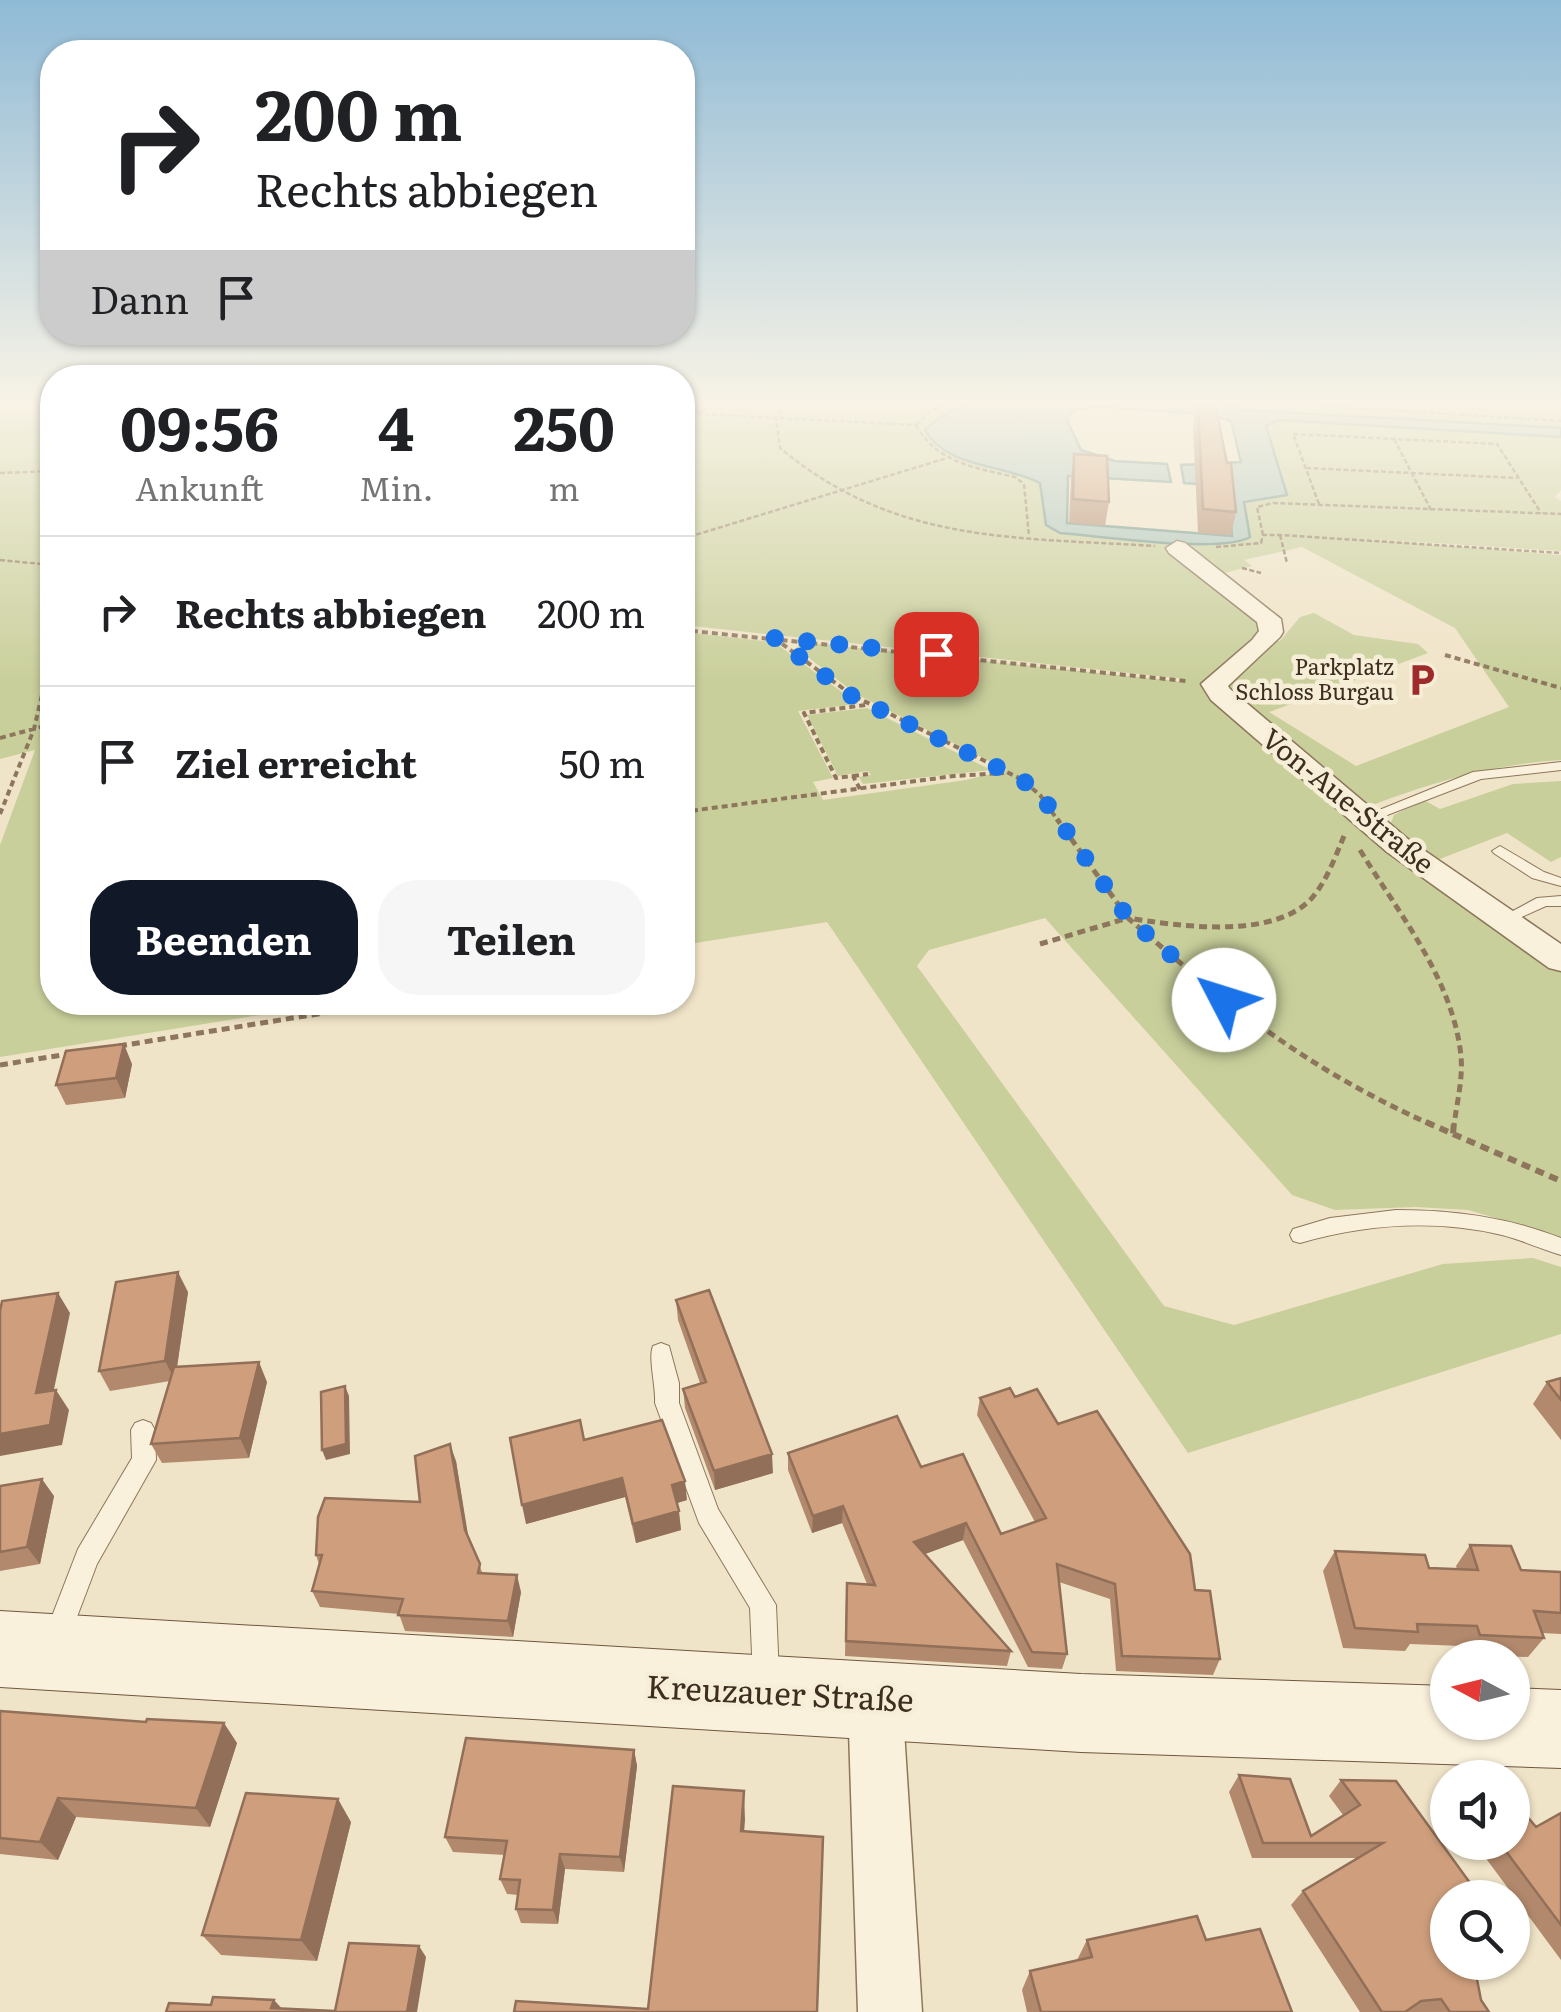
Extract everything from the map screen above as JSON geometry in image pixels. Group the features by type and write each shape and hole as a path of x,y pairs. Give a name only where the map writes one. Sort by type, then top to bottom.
{"main road":[{"name":"Kreuzauer Straße","path":"26,1651 1080,1713 1561,1729"}],"street":[{"path":"1177,548 1269,618 1271,632 1261,646 1214,684"},
{"name":"Von-Aue-Straße","path":"1214,684 1220,694 1364,819 1561,960"},
{"path":"874,1699 890,2012"}],"lane":[{"path":"1364,819 1478,775 1561,766"},
{"path":"1500,851 1538,875 1559,876 1559,901 1543,901 1504,920"},
{"path":"1300,1236 1348,1222 1416,1217 1487,1226 1561,1246"},
{"path":"661,1353 668,1382 667,1403 708,1514 763,1605 766,1693"},
{"path":"26,1651 144,1460 143,1430"}],"path":[{"path":"695,535 830,494"},
{"path":"841,494 937,528 1177,548 1249,547 1260,543 1264,535 1257,507 1273,502 1561,514"},
{"path":"1025,494 1030,536"},
{"path":"1315,494 1318,504"},
{"path":"1423,494 1431,510"},
{"path":"1529,494 1541,512"},
{"path":"1264,535 1561,553"},
{"path":"1280,535 1287,563"},
{"path":"0,560 40,564"},
{"path":"695,631 1214,684"},
{"path":"774,638 869,705 1040,794 1128,918 1251,1022 1294,1052 1374,1099 1561,1180"},
{"path":"1445,654 1561,688"},
{"path":"0,814 34,729 40,703"},
{"path":"868,774 836,778 804,714 819,708 869,705"},
{"path":"0,738 40,727"},
{"path":"695,810 954,776 1006,774"},
{"path":"853,776 860,788"},
{"path":"1040,944 1128,918 1214,926 1291,912 1314,894 1347,828 1440,984 1456,1019 1462,1060 1453,1134"},
{"path":"118,1046 311,1015"},
{"path":"0,1065 78,1052"}],"green space":[{"path":"0,494 40,494 40,1015 260,1015 0,1057 0,845 35,750 0,759"},
{"path":"695,494 1042,494 1046,525 1060,533 1214,544 1250,536 1244,502 1286,494 1558,494 1561,551 1352,538 1561,555 1561,760 1453,778 1349,814 1561,968 1561,1237 1468,1210 1335,1210 1292,1195 1045,918 929,950 917,966 1164,1306 1234,1325 1443,1264 1533,1258 1561,1267 1561,1334 1188,1453 827,922 695,943 695,633 774,642 858,704 798,711 833,778 813,782 823,800 966,780 1007,770 856,694 796,648 803,642 1184,682 1185,679 695,626","holes":["1302,547 1455,628 1509,707 1356,766 1269,712 1428,653 1418,644 1354,635 1314,613 1300,617 1280,641 1251,639 1259,630 1257,619 1209,577 1252,566 1244,560"]},
{"path":"867,708 991,770 863,784 859,777 871,775 868,771 838,776 807,715"},
{"path":"1561,781 1561,857 1551,862 1507,833 1432,862 1388,830 1394,815 1424,800 1440,809 1513,784"}],"water":[{"path":"1042,494 1068,494 1067,523 1232,536 1229,494 1287,495 1244,502 1250,537 1235,542 1159,542 1060,533 1046,525"}],"building":[{"path":"1073,494 1109,494 1109,502 1073,499"},
{"path":"1202,494 1234,494 1236,512 1203,509"},
{"path":"124,1044 116,1078 56,1085 66,1051"},
{"path":"178,1272 165,1361 99,1371 116,1282"},
{"path":"709,1290 772,1454 714,1471 683,1389 706,1382 676,1300"},
{"path":"58,1293 36,1393 56,1390 50,1425 0,1434 2,1301"},
{"path":"259,1362 240,1438 151,1444 174,1367"},
{"path":"1561,1378 1561,1400 1547,1382"},
{"path":"345,1386 346,1444 322,1450 321,1392"},
{"path":"1010,1388 1015,1397 1037,1389 1058,1424 1097,1411 1190,1554 1195,1590 1210,1591 1220,1659 1122,1656 1115,1584 1057,1564 1067,1654 1032,1652 966,1523 914,1542 1011,1651 846,1641 847,1583 875,1585 843,1506 813,1516 788,1453 897,1416 921,1467 963,1454 1001,1534 1046,1518 980,1398"},
{"path":"580,1420 584,1440 662,1420 685,1481 672,1485 679,1511 633,1524 622,1478 522,1505 510,1438"},
{"path":"450,1444 465,1530 480,1564 478,1573 517,1575 508,1621 398,1615 403,1599 312,1591 322,1555 316,1555 318,1517 325,1498 420,1502 415,1456"},
{"path":"42,1479 27,1547 0,1552 0,1486"},
{"path":"1470,1545 1511,1546 1521,1570 1561,1572 1561,1613 1534,1611 1544,1638 1480,1635 1477,1626 1417,1624 1418,1632 1355,1628 1335,1551 1425,1555 1429,1568 1478,1570"},
{"path":"0,1711 146,1722 147,1719 224,1723 196,1808 58,1798 40,1842 0,1838"},
{"path":"466,1738 634,1750 620,1857 560,1854 553,1910 516,1909 520,1880 500,1879 507,1841 445,1837"},
{"path":"1239,1775 1290,1779 1311,1836 1360,1805 1341,1780 1396,1781 1430,1828 1430,1860 1453,1860 1468,1880 1430,1880 1430,1980 1477,1980 1481,2000 1489,2012 1450,2012 1441,1999 1421,2001 1405,2012 1382,2012 1303,1891 1383,1843 1263,1843"},
{"path":"673,1786 744,1791 741,1831 823,1837 817,2012 514,2012 516,2001 648,2009"},
{"path":"246,1793 338,1799 301,1940 202,1935"},
{"path":"1561,1813 1561,1925 1512,1860 1530,1860 1530,1820 1536,1827"},
{"path":"1197,1916 1206,1940 1260,1929 1292,2012 1041,2012 1030,1971 1092,1957 1087,1940"},
{"path":"349,1943 419,1946 407,2012 166,2012 169,2003 211,2005 213,1997 274,2000 271,2008 335,2011"}],"place":[{"name":"Parkplatz Schloss Burgau","path":"1422,680"}],"route":[{"path":"936,654 774,638 852,696 1021,779 1040,794 1128,918 1224,1000"}]}
